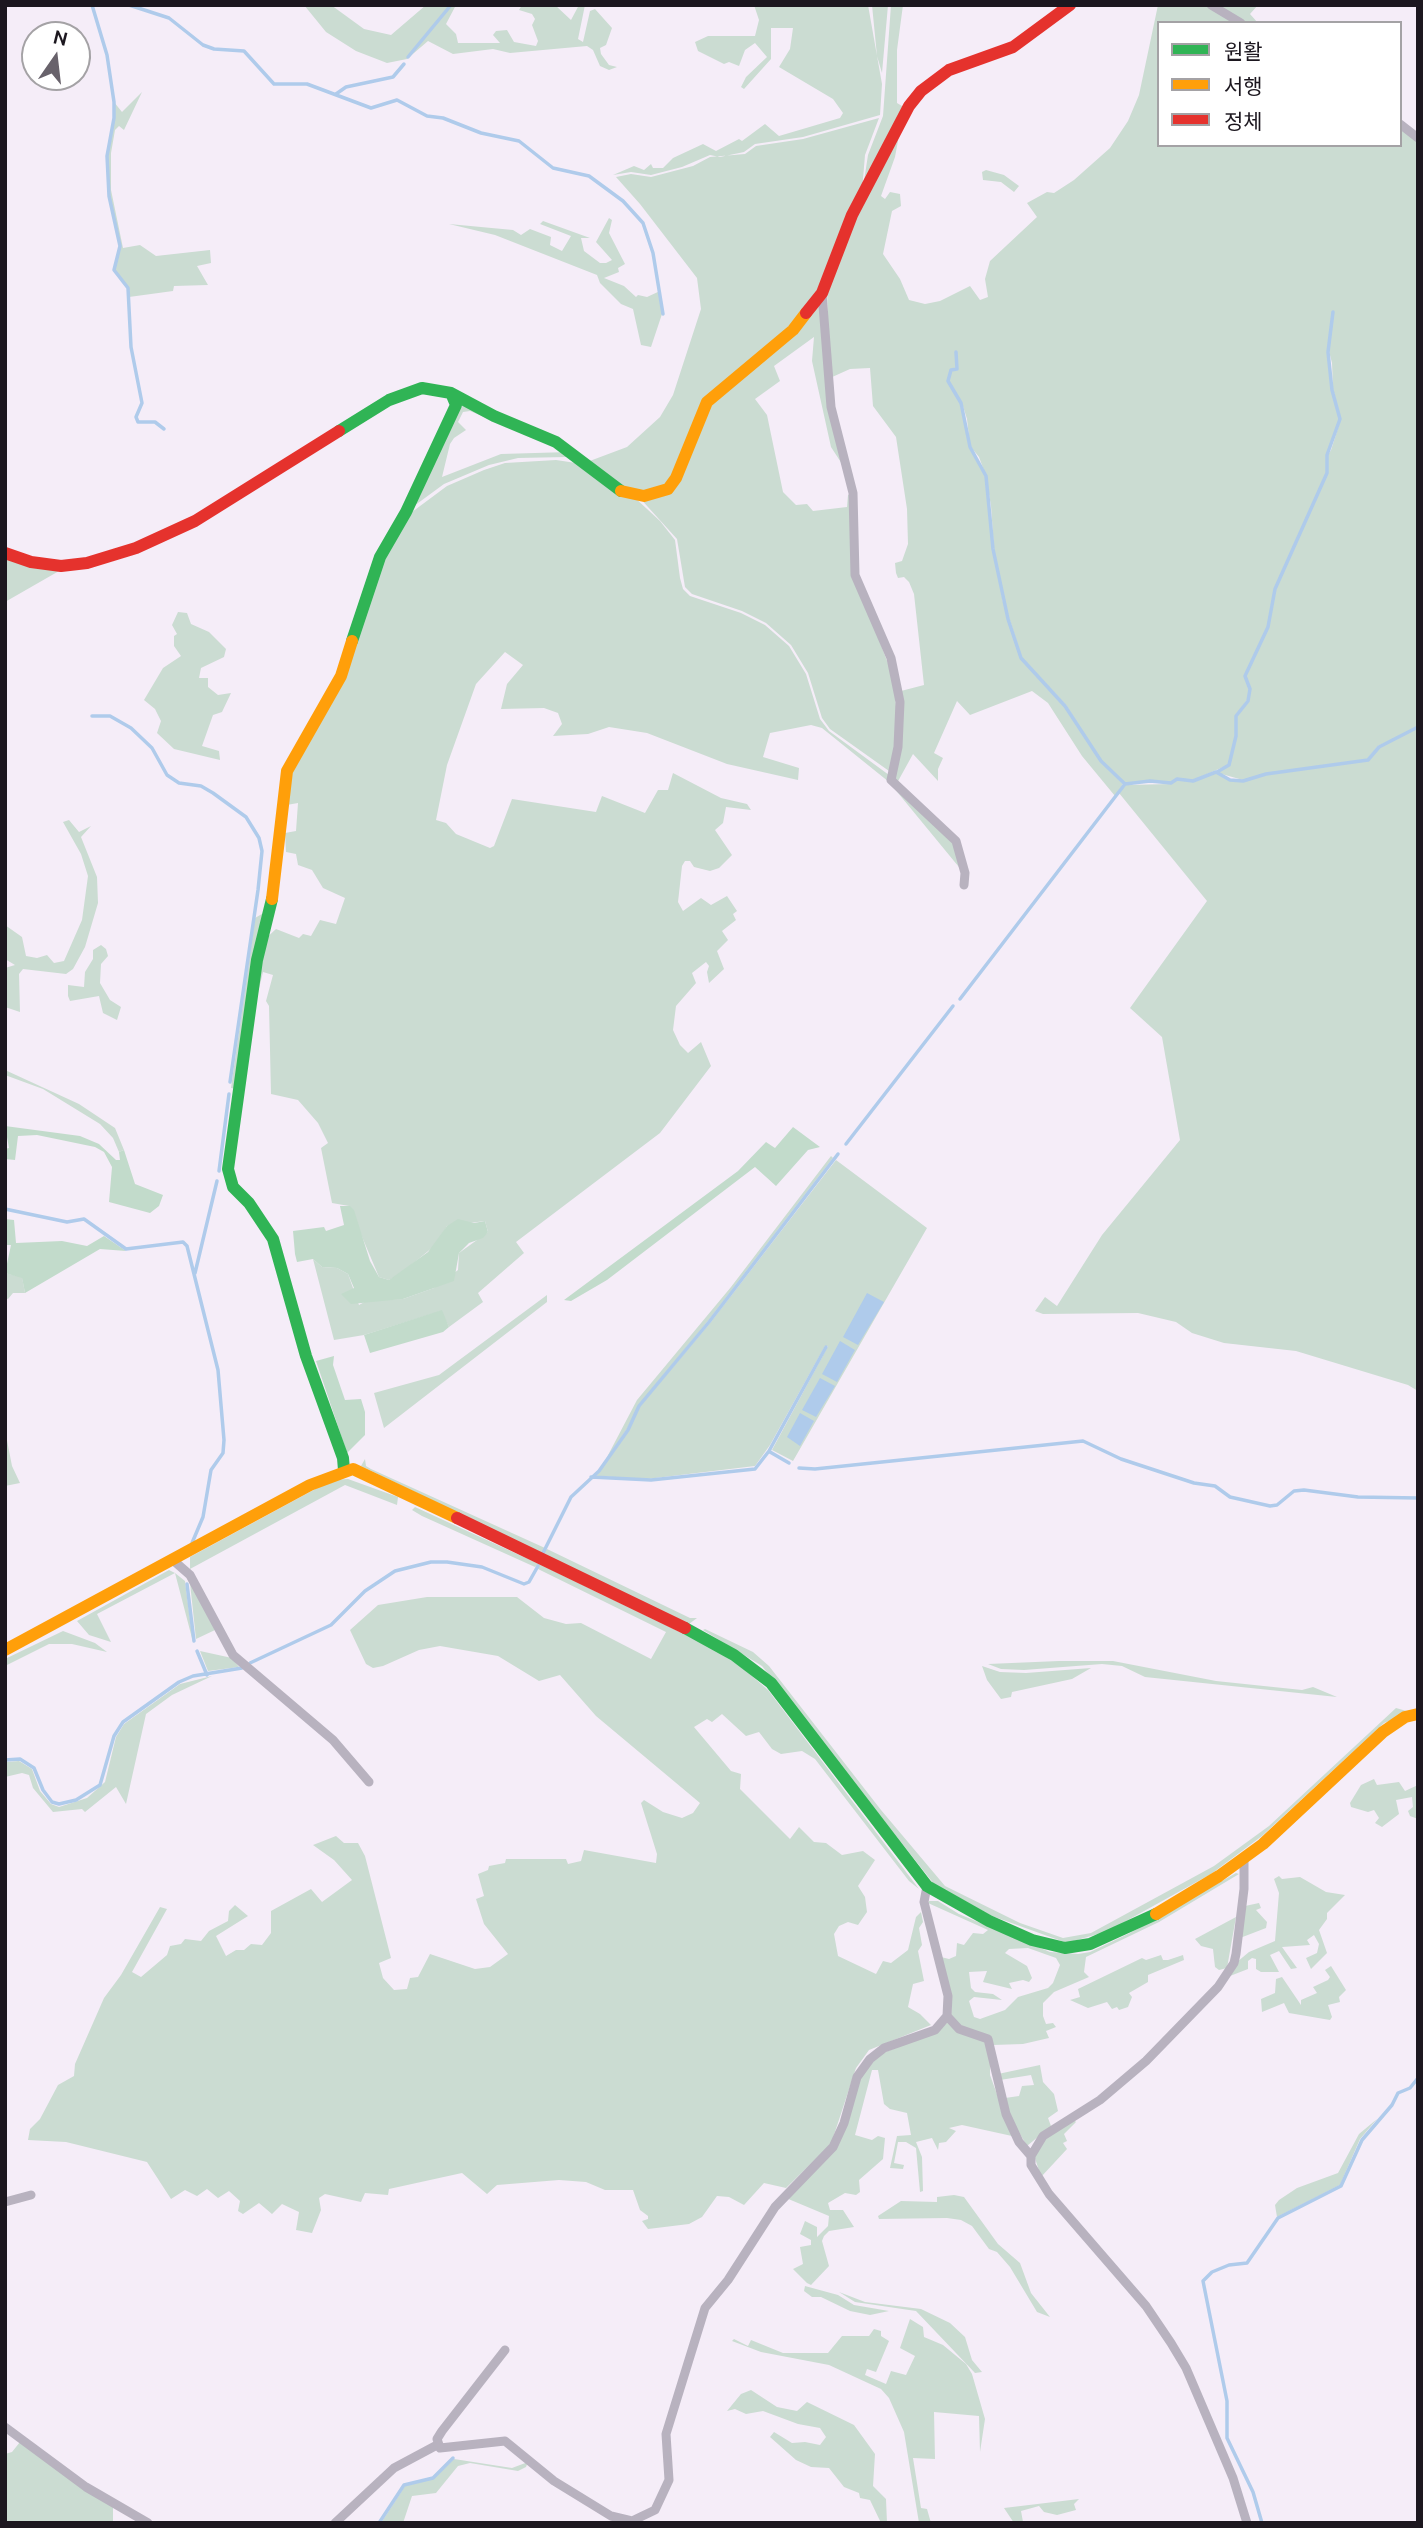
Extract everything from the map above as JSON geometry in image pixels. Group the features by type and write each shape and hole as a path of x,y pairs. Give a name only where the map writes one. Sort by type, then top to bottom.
{"street":[{"path":"5,553 31,562 61,566 86,563 136,548 195,521 238,497 389,400 422,388 451,393 494,416 556,442 616,490 645,496 659,494 668,489 676,478 707,402 793,330 822,293 847,226 909,106 921,90 949,71 1013,47 1070,5"},
{"path":"1211,5 1238,21"},
{"path":"1402,126 1418,138"},
{"path":"822,293 831,407 853,493 855,575 891,658 900,702 898,747 891,780 956,841 965,873 964,885"},
{"path":"344,1470 343,1458 306,1356 276,1248 249,1203 233,1187 228,1169 257,960 274,890 283,784 287,771 341,676 380,557 406,512 456,405 451,393"},
{"path":"5,1650 174,1561 310,1485 344,1470 353,1469 703,1636 734,1655 776,1689 927,1886 972,1913 1032,1940 1051,1946 1078,1948 1148,1919 1244,1859 1383,1732 1405,1717 1418,1714"},
{"path":"174,1561 190,1575 233,1656 333,1740 369,1782"},
{"path":"1031,2156 1043,2136 1100,2100 1146,2061 1218,1987 1234,1963 1236,1954 1244,1889 1244,1859"},
{"path":"437,2445 445,2448 505,2441 554,2481 611,2516 632,2521 655,2510 669,2480 666,2434 705,2308 732,2273 775,2207 833,2147 845,2123 858,2077 870,2059 884,2048 934,2030 947,2016 948,1996 924,1902 927,1886"},
{"path":"947,2016 959,2028 988,2039 1006,2114 1019,2142 1031,2156 1037,2177 1056,2203 1146,2306 1186,2368 1233,2478 1247,2523"},
{"path":"5,2202 32,2195"},
{"path":"335,2523 394,2468 437,2445 442,2431 505,2350"},
{"path":"5,2427 86,2487 148,2523"}],"green space":[{"path":"304,5 331,5 364,29 391,35 426,5 456,5 446,24 456,34 458,43 500,43 493,35 496,31 507,30 514,42 536,46 538,41 532,25 535,19 532,14 519,10 522,5 555,5 571,20 579,5 585,5 578,39 583,42 590,11 595,9 612,28 606,45 600,48 601,54 609,65 617,67 609,70 600,66 593,50 587,46 510,53 493,49 453,54 428,41 407,59 387,63 356,51 326,32"},
{"path":"754,5 868,5 882,84 880,115 803,137 755,144 744,152 720,157 710,155 682,167 651,175 631,172 613,175 634,166 644,170 651,164 653,168 663,168 673,158 703,144 716,151 739,139 742,141 765,124 779,136 840,118 843,113 833,99 779,67 790,49 793,28 771,28 771,59 744,89 741,87 746,77 767,57 755,43 745,50 739,66 729,62 724,64 698,51 695,42 708,36 755,36 759,20"},
{"path":"872,5 888,5 882,73 877,56"},
{"path":"891,5 903,5 897,50 897,103 902,106 908,103 864,181 868,155 883,116"},
{"path":"1158,5 1206,5 1232,21 1157,21 1157,147 1402,147 1402,130 1418,142 1418,727 1378,746 1367,759 1266,773 1243,780 1218,773 1229,765 1237,736 1237,716 1249,701 1251,689 1246,676 1268,628 1275,589 1327,473 1328,455 1341,419 1333,389 1329,351 1333,311 1327,351 1331,390 1339,419 1326,455 1326,473 1274,589 1267,627 1245,676 1250,689 1247,700 1236,715 1236,735 1228,765 1193,780 1177,778 1171,782 1124,783 1101,760 1066,705 1022,658 1004,602 994,549 986,476 979,457 970,446 962,403 949,381 951,371 958,370 956,352 956,369 950,370 948,381 960,403 969,447 985,476 993,549 1003,602 1021,659 1065,706 1100,761 1123,784 1115,796 1082,756 1048,703 1032,691 970,715 957,701 934,753 943,758 938,769 938,781 913,754 897,783 895,780 901,691 924,685 914,594 904,577 898,578 895,563 902,561 908,544 907,509 896,437 873,406 870,368 850,369 830,378 827,292 835,260 900,130 895,157 881,196 885,199 890,192 900,194 901,206 892,211 883,254 900,279 909,300 925,304 940,301 970,286 980,300 988,297 985,279 990,261 1037,217 1027,203 1047,192 1054,193 1074,180 1110,148 1128,121 1139,95"},
{"path":"1214,5 1258,5 1250,14 1256,21 1241,21"},
{"path":"142,92 124,130 119,126 115,130 111,153 111,190 123,248 140,245 156,256 210,250 211,263 197,266 208,285 174,286 173,291 129,297 128,288 114,270 120,246 110,196 108,156 115,118 114,102 122,112"},
{"path":"879,118 865,155 862,191 808,310 716,390 675,476 658,493 619,490 587,462 627,447 660,417 673,395 701,309 697,278 616,177 631,174 651,177 693,166 710,157 745,154 756,146 803,139"},
{"path":"986,170 1004,175 1019,186 1014,192 1001,182 983,180 982,172"},
{"path":"609,218 612,220 609,233 625,264 618,268 619,272 604,278 624,286 636,297 647,297 660,291 662,314 651,347 641,345 633,309 621,304 600,283 597,275 495,235 449,224 513,230 521,235 530,229 551,237 550,245 562,251 571,236 540,224 543,221 590,238 581,238 584,251 600,263 606,263 612,260 596,242"},
{"path":"820,299 842,464 831,447 812,361 814,337 774,366 780,381 755,399 767,415 783,492 796,505 807,504 813,511 847,507 848,495 851,494 853,572 894,679 898,735 889,771 830,729 822,718 808,673 791,645 766,623 742,611 692,594 685,587 677,539 638,496 671,489 703,412"},
{"path":"458,402 517,431 470,411 463,412 458,422 466,430 450,444 442,477 501,454 569,452 567,457 518,458 489,465 444,484 414,506"},
{"path":"556,460 576,463 633,496 660,521 675,540 680,578 683,589 690,596 741,613 765,625 789,646 806,674 820,719 829,731 889,775 954,844 963,872 889,782 822,728 811,725 770,733 763,757 799,768 798,780 727,764 647,733 609,727 588,734 553,736 562,724 558,713 544,708 501,709 507,684 523,665 505,652 476,684 447,765 436,820 446,823 456,834 490,848 494,846 512,799 596,812 602,796 645,813 658,790 668,790 673,773 721,798 747,804 751,810 726,807 723,823 715,830 732,855 719,868 710,871 694,867 690,861 685,861 682,866 678,902 683,911 701,898 711,905 727,896 737,911 733,914 736,920 722,931 728,940 717,951 724,969 709,983 709,966 706,962 692,973 696,983 676,1006 673,1030 680,1045 688,1053 701,1042 711,1066 660,1133 516,1242 524,1253 478,1293 483,1302 449,1327 441,1311 364,1335 334,1340 313,1259 322,1267 337,1268 348,1274 359,1305 368,1300 403,1299 434,1288 458,1270 459,1253 488,1232 485,1221 447,1226 438,1243 399,1275 389,1280 379,1277 349,1206 332,1203 321,1148 328,1143 318,1123 298,1100 271,1094 269,1006 266,1001 273,975 263,972 257,997 262,942 276,929 299,938 303,934 311,936 320,920 336,924 345,898 323,888 312,870 298,865 296,854 286,852 285,833 296,831 298,803 281,806 285,785 334,696 382,558 412,512 447,486 484,470 505,463"},
{"path":"5,557 59,571 5,602"},
{"path":"178,612 187,613 191,624 209,632 226,649 224,657 201,668 199,678 208,678 208,687 218,695 231,693 222,712 213,715 202,746 219,751 220,760 174,749 157,733 161,721 155,709 144,700 163,668 181,656 174,646 174,636 177,634 172,625"},
{"path":"1418,728 1418,1391 1408,1385 1296,1351 1224,1343 1192,1333 1176,1322 1138,1313 1043,1314 1035,1311 1045,1297 1057,1306 1102,1235 1180,1140 1162,1037 1130,1008 1207,901 1119,793 1125,785 1171,784 1177,779 1193,782 1216,773 1230,780 1243,782 1266,774 1368,760 1379,747"},
{"path":"69,820 79,832 91,826 81,837 97,877 98,903 85,947 73,969 66,974 23,969 19,974 20,1012 5,1007 5,968 15,965 5,959 5,925 22,937 26,956 37,958 47,955 54,963 64,961 82,920 88,876 81,854 63,822"},
{"path":"267,911 237,1089 231,1088 255,918"},
{"path":"101,945 108,956 101,964 100,983 110,1000 121,1007 117,1020 103,1013 99,996 70,1001 68,996 68,985 84,987 85,972 93,959 93,950"},
{"path":"5,1070 79,1104 115,1128 124,1150 119,1152 113,1138 100,1124 43,1089 5,1075"},
{"path":"5,1126 80,1136 99,1144 116,1160 120,1160 119,1152 124,1150 135,1184 163,1195 159,1206 150,1213 109,1202 112,1167 104,1152 95,1147 37,1135 18,1136 15,1160 5,1159 5,1149 9,1148"},
{"path":"793,1127 820,1147 808,1150 776,1186 755,1167 607,1280 571,1301 564,1300 738,1171 766,1142 775,1148"},
{"path":"831,1156 833,1158 708,1321 639,1405 627,1429 606,1459 637,1400 731,1287"},
{"path":"836,1160 927,1228 793,1461 772,1450 828,1346 825,1346 770,1445 755,1466 647,1479 596,1476 629,1430 640,1406 710,1323"},
{"path":"340,1206 350,1206 354,1210 370,1261 379,1277 389,1280 428,1252 447,1226 458,1219 474,1223 485,1221 488,1232 483,1238 469,1243 459,1253 454,1281 403,1299 351,1304 341,1294 354,1288 348,1274 337,1268 322,1267 313,1259 297,1262 295,1254 293,1231 324,1227 326,1231 344,1225"},
{"path":"5,1219 14,1220 16,1243 62,1241 87,1246 104,1236 126,1251 100,1249 25,1293 22,1278 5,1273 11,1245 5,1245"},
{"path":"5,1273 22,1277 25,1293 13,1293 8,1299 5,1298"},
{"path":"547,1295 547,1302 384,1428 374,1393 439,1375"},
{"path":"442,1310 449,1327 443,1332 370,1353 364,1335"},
{"path":"334,1356 333,1365 345,1400 361,1399 365,1412 365,1435 347,1453 316,1361"},
{"path":"5,1430 12,1466 20,1483 5,1486"},
{"path":"365,1459 366,1466 371,1469 545,1548 544,1552 547,1549 690,1618 697,1618 689,1624 361,1466"},
{"path":"348,1479 398,1497 397,1505 345,1485 190,1569 190,1557 332,1480"},
{"path":"415,1507 539,1564 713,1648 745,1670 768,1690 919,1889 909,1881 815,1759 802,1751 781,1754 772,1749 759,1732 746,1736 722,1714 712,1722 707,1719 694,1727 731,1771 741,1774 740,1789 790,1839 799,1827 814,1842 826,1843 842,1855 863,1851 875,1860 858,1886 865,1897 867,1912 858,1925 848,1922 839,1926 834,1934 838,1956 876,1974 883,1961 891,1963 908,1950 916,1917 921,1912 923,1922 919,1928 922,1945 918,1951 924,1981 913,1984 908,2007 931,2025 869,2050 856,2068 831,2144 786,2188 764,2183 744,2205 729,2197 717,2196 702,2217 689,2224 648,2229 642,2221 648,2219 648,2216 640,2210 633,2190 605,2190 586,2182 559,2180 497,2185 487,2194 462,2173 389,2189 388,2195 365,2193 361,2202 325,2194 319,2198 321,2210 312,2233 296,2230 299,2212 282,2204 272,2214 259,2203 243,2214 238,2211 240,2201 229,2191 218,2198 207,2189 197,2196 185,2190 171,2199 147,2162 66,2142 28,2140 30,2129 40,2119 58,2085 74,2076 75,2064 104,1998 121,1975 160,1907 167,1909 132,1972 141,1977 167,1955 170,1946 181,1944 185,1939 201,1941 209,1931 228,1921 229,1911 235,1905 248,1916 216,1936 226,1956 236,1950 244,1950 251,1944 262,1945 271,1933 271,1911 311,1889 322,1902 352,1880 334,1860 313,1845 336,1836 344,1843 358,1843 365,1856 391,1958 379,1963 383,1978 394,1990 407,1989 410,1978 418,1977 430,1954 475,1969 490,1967 508,1954 484,1924 476,1899 484,1896 478,1874 488,1870 489,1866 505,1863 506,1859 566,1859 568,1864 581,1861 584,1850 656,1863 657,1854 641,1803 644,1800 663,1812 682,1818 693,1813 700,1803 596,1716 560,1675 539,1681 498,1656 440,1646 419,1650 383,1666 373,1668 366,1664 350,1630 378,1605 427,1597 517,1597 544,1618 566,1624 581,1623 651,1659 666,1632 538,1569 538,1565 535,1567 422,1516 412,1510"},
{"path":"169,1570 175,1573 97,1614 111,1642 89,1635 77,1621"},
{"path":"175,1573 185,1581 193,1642"},
{"path":"190,1583 215,1630 196,1639"},
{"path":"703,1630 753,1652 769,1666 881,1810 945,1886 1020,1923 1063,1938 1091,1933 1214,1866 1269,1826 1396,1708 1410,1712 1384,1723 1262,1836 1211,1874 1108,1931 1067,1943 992,1916 934,1884 762,1666"},
{"path":"63,1631 95,1643 107,1652 72,1644 49,1644 5,1666 5,1659"},
{"path":"200,1651 232,1658 239,1667 208,1671"},
{"path":"1113,1661 1216,1681 1302,1690 1313,1687 1337,1697 1145,1677 1122,1666 1102,1664 1024,1670 1001,1669 988,1664"},
{"path":"982,1666 1000,1672 1026,1673 1091,1668 1072,1679 1012,1692 1011,1697 1001,1699 987,1680"},
{"path":"212,1676 172,1695 146,1714 126,1804 116,1787 85,1812 82,1809 53,1812 33,1788 29,1775 22,1773 5,1777 5,1762 19,1761 32,1769 40,1791 51,1804 59,1807 87,1798 105,1782 116,1737 124,1724 180,1684"},
{"path":"1374,1779 1377,1785 1399,1782 1405,1791 1418,1785 1418,1819 1410,1816 1408,1811 1413,1807 1412,1797 1396,1800 1399,1814 1382,1827 1375,1823 1379,1818 1374,1810 1368,1812 1351,1807 1350,1803 1361,1785"},
{"path":"1236,1873 1239,1874 1159,1922 1086,1957 1084,1972 1089,1977 1054,1992 1043,2003 1046,2024 1053,2023 1056,2027 1046,2031 1049,2038 1023,2044 993,2045 961,2027 951,2015 952,1999 941,1957 949,1959 956,1956 957,1943 964,1945 973,1933 983,1934 988,1930 928,1903 938,1901 959,1914 1050,1952 1090,1952 1130,1933","holes":["1028,1948 1056,1958 1060,1965 1053,1983 1048,1988 1018,1997 1005,2010 980,2019 974,2017 969,2001 974,1997 1002,2000 993,1994 975,1992 971,1988 969,1972 987,1971 983,1982 1012,1989 1009,1983 1023,1980 1029,1982 1032,1978 1027,1966 1005,1953 1009,1949"]},
{"path":"1279,1876 1282,1879 1300,1877 1326,1892 1345,1895 1327,1913 1327,1919 1319,1930 1327,1953 1311,1969 1306,1958 1317,1953 1319,1944 1314,1935 1307,1940 1310,1945 1282,1947 1297,1968 1291,1969 1279,1951 1270,1955 1279,1972 1261,1972 1256,1969 1256,1959 1252,1958 1248,1961 1248,1969 1230,1976 1237,1962 1249,1952 1275,1941 1279,1893 1274,1879"},
{"path":"1259,1903 1261,1908 1256,1910 1267,1922 1266,1928 1240,1938 1245,1906"},
{"path":"1236,1917 1227,1968 1219,1970 1215,1967 1213,1949 1201,1946 1195,1939"},
{"path":"1161,1955 1163,1960 1168,1960 1183,1955 1184,1960 1148,1975 1148,1982 1129,1993 1132,1997 1128,2007 1112,2009 1107,2002 1088,2008 1070,2000 1080,1997 1078,1989 1142,1958 1146,1960"},
{"path":"1331,1966 1346,1990 1339,1997 1340,2002 1328,2005 1332,2017 1330,2020 1289,2013 1284,2003 1262,2012 1261,1999 1275,1993 1276,1979 1282,1977 1301,2005 1301,2000 1317,1993 1313,1987 1328,1980 1330,1977 1325,1970"},
{"path":"948,2022 985,2041 990,2051 990,2075 1012,2136 962,2125 949,2128 956,2131 946,2142 939,2143 938,2150 932,2138 916,2142 922,2157 923,2191 920,2192 916,2148 906,2142 898,2142 894,2163 904,2165 903,2169 890,2168 897,2136 911,2135 907,2113 890,2109 884,2104 878,2070 872,2070 855,2135 872,2140 878,2136 885,2138 883,2159 859,2180 860,2192 856,2195 845,2193 828,2203 830,2210 843,2210 854,2227 829,2231 824,2236 822,2241 829,2266 811,2285 807,2283 793,2269 803,2264 800,2247 811,2245 811,2240 800,2234 805,2221 817,2227 817,2237 828,2226 829,2216 786,2198 835,2148 860,2079 878,2055 936,2032"},
{"path":"1040,2065 1043,2082 1054,2094 1058,2111 1048,2118 1051,2126 1027,2146 1013,2122 1005,2098 1019,2096 1022,2086 1034,2085 1031,2075 1000,2080 998,2074"},
{"path":"1377,2119 1360,2139 1340,2185 1277,2217 1275,2205 1279,2200 1297,2188 1338,2173 1359,2134"},
{"path":"1074,2120 1076,2122 1064,2134 1067,2141 1063,2143 1067,2149 1041,2177 1034,2155 1041,2141"},
{"path":"937,2197 964,2197 998,2244 1020,2263 1031,2293 1050,2317 1037,2312 1010,2267 997,2252 989,2249 972,2226 961,2220 947,2218 879,2219 878,2216 901,2201 937,2202"},
{"path":"805,2286 838,2295 854,2305 889,2311 870,2315 850,2311 821,2297 812,2297 804,2291"},
{"path":"839,2292 865,2302 921,2309 950,2323 965,2337 972,2360 982,2372 975,2373 916,2311 855,2302"},
{"path":"910,2319 923,2327 924,2337 943,2345 966,2364 972,2374 985,2419 980,2452 979,2416 934,2412 935,2459 913,2458 921,2508 927,2509 931,2523 919,2523 904,2432 889,2398 881,2389 829,2365 761,2352 732,2341 734,2339 748,2346 751,2340 783,2353 828,2353 842,2336 869,2336 874,2329 881,2331 881,2336 889,2341 876,2372 867,2369 865,2375 886,2384 891,2371 906,2375 915,2356 900,2348"},
{"path":"751,2390 777,2407 797,2411 807,2402 854,2425 875,2454 873,2486 886,2499 887,2523 881,2523 870,2500 860,2498 859,2493 844,2487 829,2468 811,2467 796,2460 770,2437 774,2432 792,2443 820,2445 826,2437 820,2428 798,2424 763,2411 746,2414 735,2409 727,2411 741,2394"},
{"path":"20,2442 113,2505 113,2523 5,2523 5,2454 12,2452"},
{"path":"454,2459 512,2468 528,2462 526,2467 518,2471 470,2463 458,2466 436,2493 412,2496 403,2523 381,2523 405,2486 433,2479"},
{"path":"1079,2499 1074,2504 1076,2510 1057,2515 1044,2512 1039,2506 1021,2511 1023,2522 1014,2523 1004,2508"}],"water":[{"path":"867,1293 884,1302 858,1345 843,1337"},
{"path":"840,1341 855,1350 837,1382 822,1374"},
{"path":"820,1378 835,1386 816,1417 802,1410"},
{"path":"800,1413 814,1421 800,1446 787,1437"}],"waterway":[{"path":"92,5 107,55 114,102 107,156 109,196 120,246 114,270 128,288 131,347 142,403 136,417 138,422 155,422 164,429"},
{"path":"129,5 169,18 203,45 214,49 244,51 274,84 307,84 371,108 397,100 427,116 443,118 481,133 519,141 553,168 589,176 623,201 643,223 653,253 663,314"},
{"path":"408,57 451,5"},
{"path":"336,94 346,87 393,77 404,64"},
{"path":"1217,772 1229,765 1236,736 1236,716 1248,701 1250,689 1245,676 1268,627 1275,589 1327,473 1327,455 1340,419 1332,390 1328,352 1333,312"},
{"path":"956,352 957,369 951,370 948,381 961,403 970,447 986,476 993,549 1008,619 1021,658 1065,706 1101,761 1125,784 1150,781 1171,783 1177,779 1193,781 1216,772 1230,780 1243,781 1266,774 1368,760 1379,747 1418,727"},
{"path":"92,716 110,716 131,728 152,748 167,775 179,783 201,786 213,793 246,817 259,838 262,851 258,890 230,1082"},
{"path":"960,999 1125,784"},
{"path":"846,1144 953,1006"},
{"path":"219,1171 229,1094"},
{"path":"543,1553 571,1497 599,1471 628,1430 639,1406 709,1322 838,1154"},
{"path":"195,1273 217,1181"},
{"path":"5,1209 67,1222 84,1219 126,1249 183,1242 187,1246 218,1370 224,1440 223,1453 211,1470 203,1517 192,1543"},
{"path":"591,1477 651,1480 755,1469 769,1451 826,1347"},
{"path":"799,1468 815,1469 1083,1441 1121,1459 1194,1483 1215,1486 1230,1497 1270,1506 1277,1505 1294,1491 1304,1490 1358,1497 1418,1498"},
{"path":"770,1452 789,1463"},
{"path":"250,1663 331,1625 365,1591 395,1571 431,1562 447,1562 482,1567 524,1584 529,1582 538,1566"},
{"path":"187,1584 194,1641"},
{"path":"197,1651 207,1675"},
{"path":"5,1760 20,1759 34,1768 43,1790 52,1802 59,1804 76,1800 100,1785 114,1736 123,1722 179,1682 193,1676 242,1668"},
{"path":"1262,2523 1253,2492 1227,2438 1227,2401 1203,2281 1212,2272 1229,2265 1247,2263 1278,2218 1341,2186 1362,2140 1392,2105 1398,2093 1410,2088 1418,2078"},
{"path":"379,2523 404,2485 433,2478 453,2458"}],"traffic: fast":[{"path":"339,431 389,400 422,388 451,393 494,416 556,442 621,491"},
{"path":"352,641 380,557 406,512 456,405 451,393"},
{"path":"272,899 257,960 228,1169 233,1187 249,1203 273,1239 306,1356 343,1458 344,1470"},
{"path":"685,1628 734,1655 771,1683 927,1886 989,1921 1032,1940 1065,1948 1090,1944 1156,1914"}],"traffic: slow":[{"path":"621,491 644,496 668,489 676,478 707,402 793,330 806,313"},
{"path":"272,899 287,771 341,676 352,641"},
{"path":"5,1650 310,1485 353,1469 457,1518"},
{"path":"1156,1914 1219,1876 1263,1844 1383,1732 1405,1717 1418,1714"}],"traffic: jam":[{"path":"806,313 822,293 852,215 909,106 921,91 949,70 1013,47 1070,5"},
{"path":"5,553 31,562 61,566 87,563 136,548 195,521 339,431"},
{"path":"457,1518 685,1628"}]}
